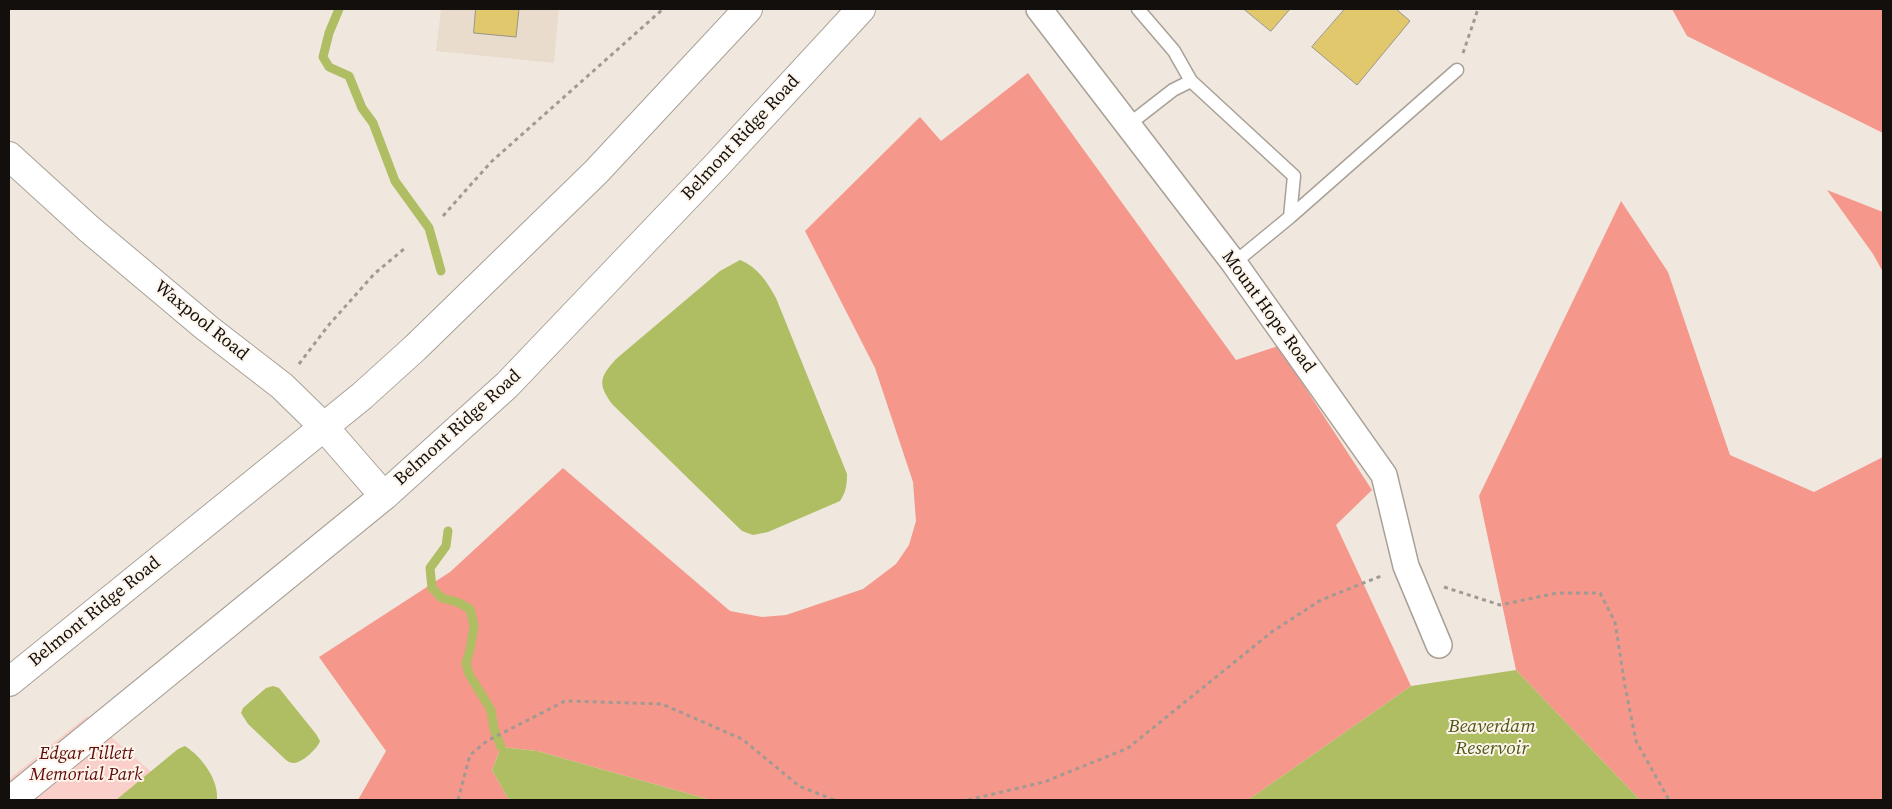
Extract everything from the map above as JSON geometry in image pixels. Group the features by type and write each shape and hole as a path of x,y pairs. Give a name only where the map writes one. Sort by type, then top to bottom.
{"main road":[{"name":"Belmont Ridge Road","path":"9,682 362,396 415,348 596,172 748,9"},
{"name":"Belmont Ridge Road","path":"11,800 384,496 507,385 861,9"},
{"name":"Waxpool Road","path":"9,156 88,228 207,328 282,386 324,427 384,496"}],"street":[{"name":"Mount Hope Road","path":"1039,9 1234,264 1384,475 1406,566 1440,645"}],"lane":[{"path":"1138,9 1174,50 1191,81 1294,176 1290,216"},
{"path":"1234,264 1457,70"},
{"path":"1128,125 1173,90 1191,81"}],"path":[{"path":"443,216 491,162 663,9"},
{"path":"1457,70 1478,9"},
{"path":"282,386 328,326 374,274 404,249"},
{"path":"968,800 1044,782 1128,748 1273,631 1321,600 1406,566 1433,584 1500,605 1557,593 1600,593 1616,622 1625,686 1636,741 1669,800"},
{"path":"458,800 470,756 487,741 565,700 662,704 742,738 799,786 834,800"}],"shaded area":[{"path":"441,9 559,9 554,63 436,51"},
{"path":"1672,9 1883,9 1883,133 1687,36"},
{"path":"1028,73 1236,360 1278,346 1372,490 1336,525 1411,686 1248,800 711,800 537,751 501,747 492,770 509,800 358,800 386,751 319,657 450,572 563,468 730,611 762,617 786,615 863,589 896,564 909,545 916,521 913,482 875,368 805,231 920,117 941,141"},
{"path":"1827,190 1883,212 1883,272 1873,254"},
{"path":"1621,201 1668,272 1730,455 1814,492 1883,457 1883,800 1640,800 1516,670 1479,496"}],"green space":[{"name":"Edgar Tillett Memorial Park","path":"87,716 184,800 9,800 9,779"}],"water":[{"path":"740,260 757,271 776,298 847,474 846,488 840,501 768,532 753,535 742,531 612,404 604,391 602,381 606,371 616,359 720,271"},
{"name":"Beaverdam Reservoir","path":"1516,670 1640,800 1248,800 1411,686"},
{"path":"273,686 279,688 320,741 309,755 301,761 292,763 287,761 248,724 241,713 243,708 266,688"},
{"path":"185,746 197,756 208,770 215,785 217,800 116,800 178,749"},
{"path":"501,747 537,751 711,800 509,800 492,770"}],"building":[{"path":"476,9 519,9 516,37 474,33"},
{"path":"1244,9 1290,9 1271,31"},
{"path":"1345,9 1396,9 1410,21 1357,85 1312,47"}],"waterway":[{"path":"339,9 329,33 323,57 329,67 349,76 362,108 373,123 395,181 429,228 441,271"},
{"path":"448,531 446,546 430,568 432,588 442,598 457,602 470,609 474,626 466,663 469,674 491,710 494,729 501,747"}]}
